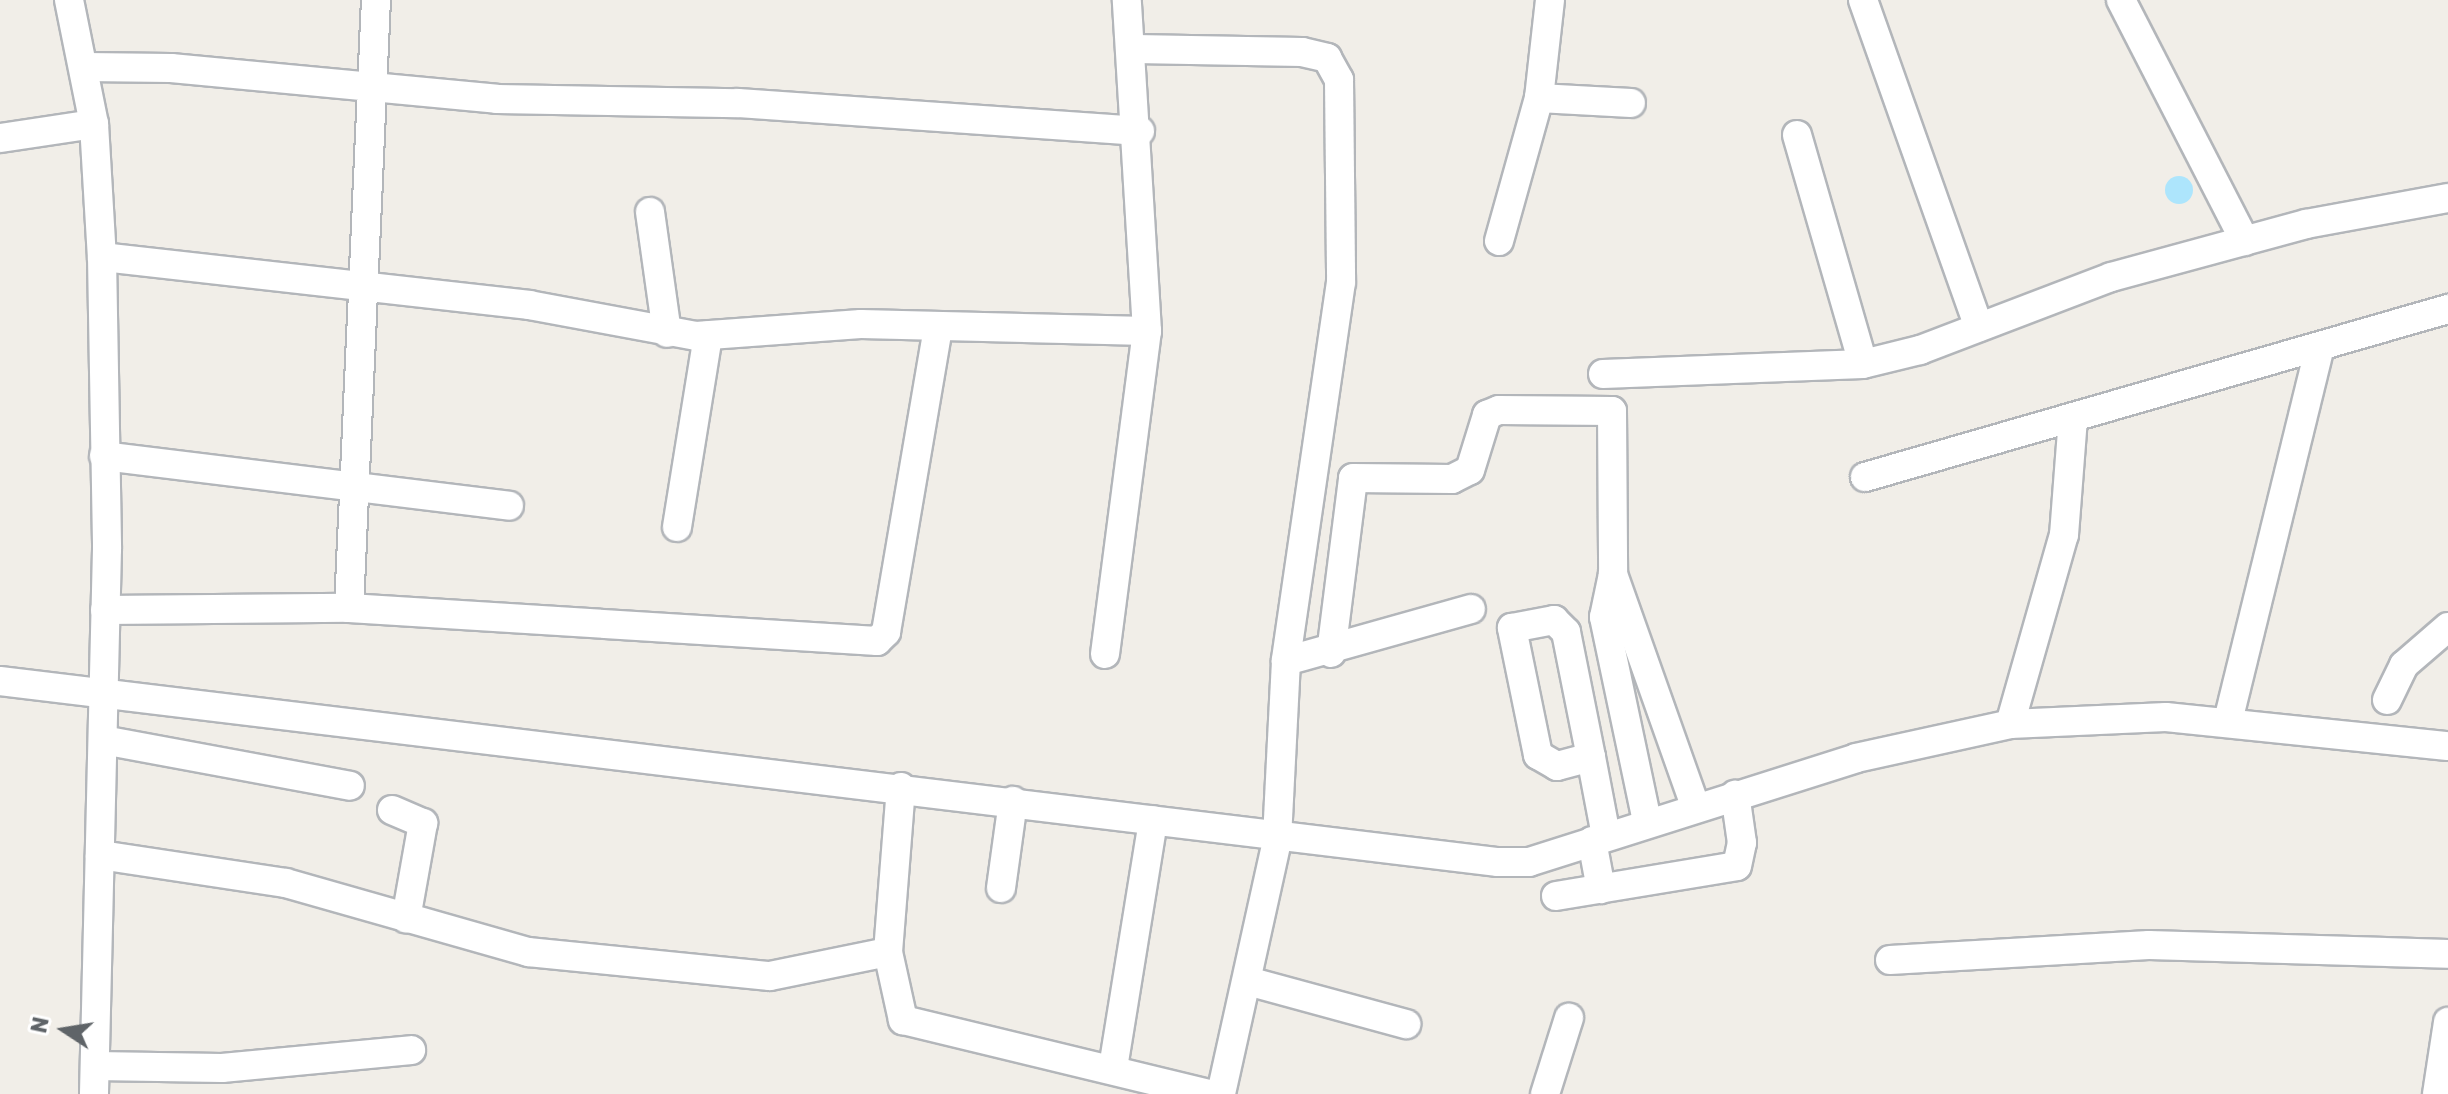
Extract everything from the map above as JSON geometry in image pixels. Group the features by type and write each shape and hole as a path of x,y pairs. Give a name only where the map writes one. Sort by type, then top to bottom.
{"street":[{"path":"69,0 85,67 94,124 102,257 105,610 94,1094"},
{"path":"349,608 369,287 376,0"},
{"path":"1105,654 1147,331 1140,131 1135,49 1127,0"},
{"path":"1499,241 1539,98 1550,0"},
{"path":"1863,0 1979,327"},
{"path":"2121,0 2245,241"},
{"path":"1135,49 1302,52 1327,58 1339,80 1341,282 1286,661 1277,841 1251,982 1221,1094"},
{"path":"85,67 171,68 375,91 738,103 1140,131"},
{"path":"1539,98 1631,103"},
{"path":"0,138 94,124"},
{"path":"1797,135 1863,364"},
{"path":"1603,374 1863,364 1979,327 2060,294 2245,241 2448,198"},
{"path":"650,212 667,333"},
{"path":"102,257 529,305 667,333 708,335 861,324 1147,331"},
{"path":"1865,477 2319,350 2448,309"},
{"path":"105,610 349,608 877,641 886,632 938,327"},
{"path":"677,527 708,335"},
{"path":"2228,721 2319,350"},
{"path":"1331,653 1353,478 1452,479 1470,470 1487,415 1499,410 1612,411 1613,574 1604,617 1647,821"},
{"path":"2010,724 2064,535 2073,417"},
{"path":"104,456 358,482 509,506"},
{"path":"1613,574 1637,631 1695,805"},
{"path":"1286,661 1331,653 1471,609"},
{"path":"1591,757 1557,766 1538,755 1512,628 1562,624 1591,757 1601,889"},
{"path":"2387,700 2404,665 2448,627"},
{"path":"1608,638 1637,631"},
{"path":"0,681 1013,801 1277,841 1498,862 1529,862 1695,805 2010,724 2228,721 2448,746"},
{"path":"103,740 350,786"},
{"path":"1632,752 1674,740"},
{"path":"901,787 888,952 903,1020 1113,1068 1208,1094"},
{"path":"1556,896 1737,866 1742,843 1735,794"},
{"path":"1001,888 1013,801"},
{"path":"392,810 423,823 406,918"},
{"path":"1113,1068 1153,820"},
{"path":"100,855 286,883 528,952 770,976 888,952"},
{"path":"1890,960 2149,945 2448,954"},
{"path":"1251,982 1406,1024"},
{"path":"1545,1094 1569,1018"},
{"path":"2437,1094 2448,1022"},
{"path":"95,1066 222,1068 411,1050"}],"water":[{"path":"2179,176 2189,180 2193,190 2189,200 2179,204 2169,200 2165,190 2169,180"}]}
